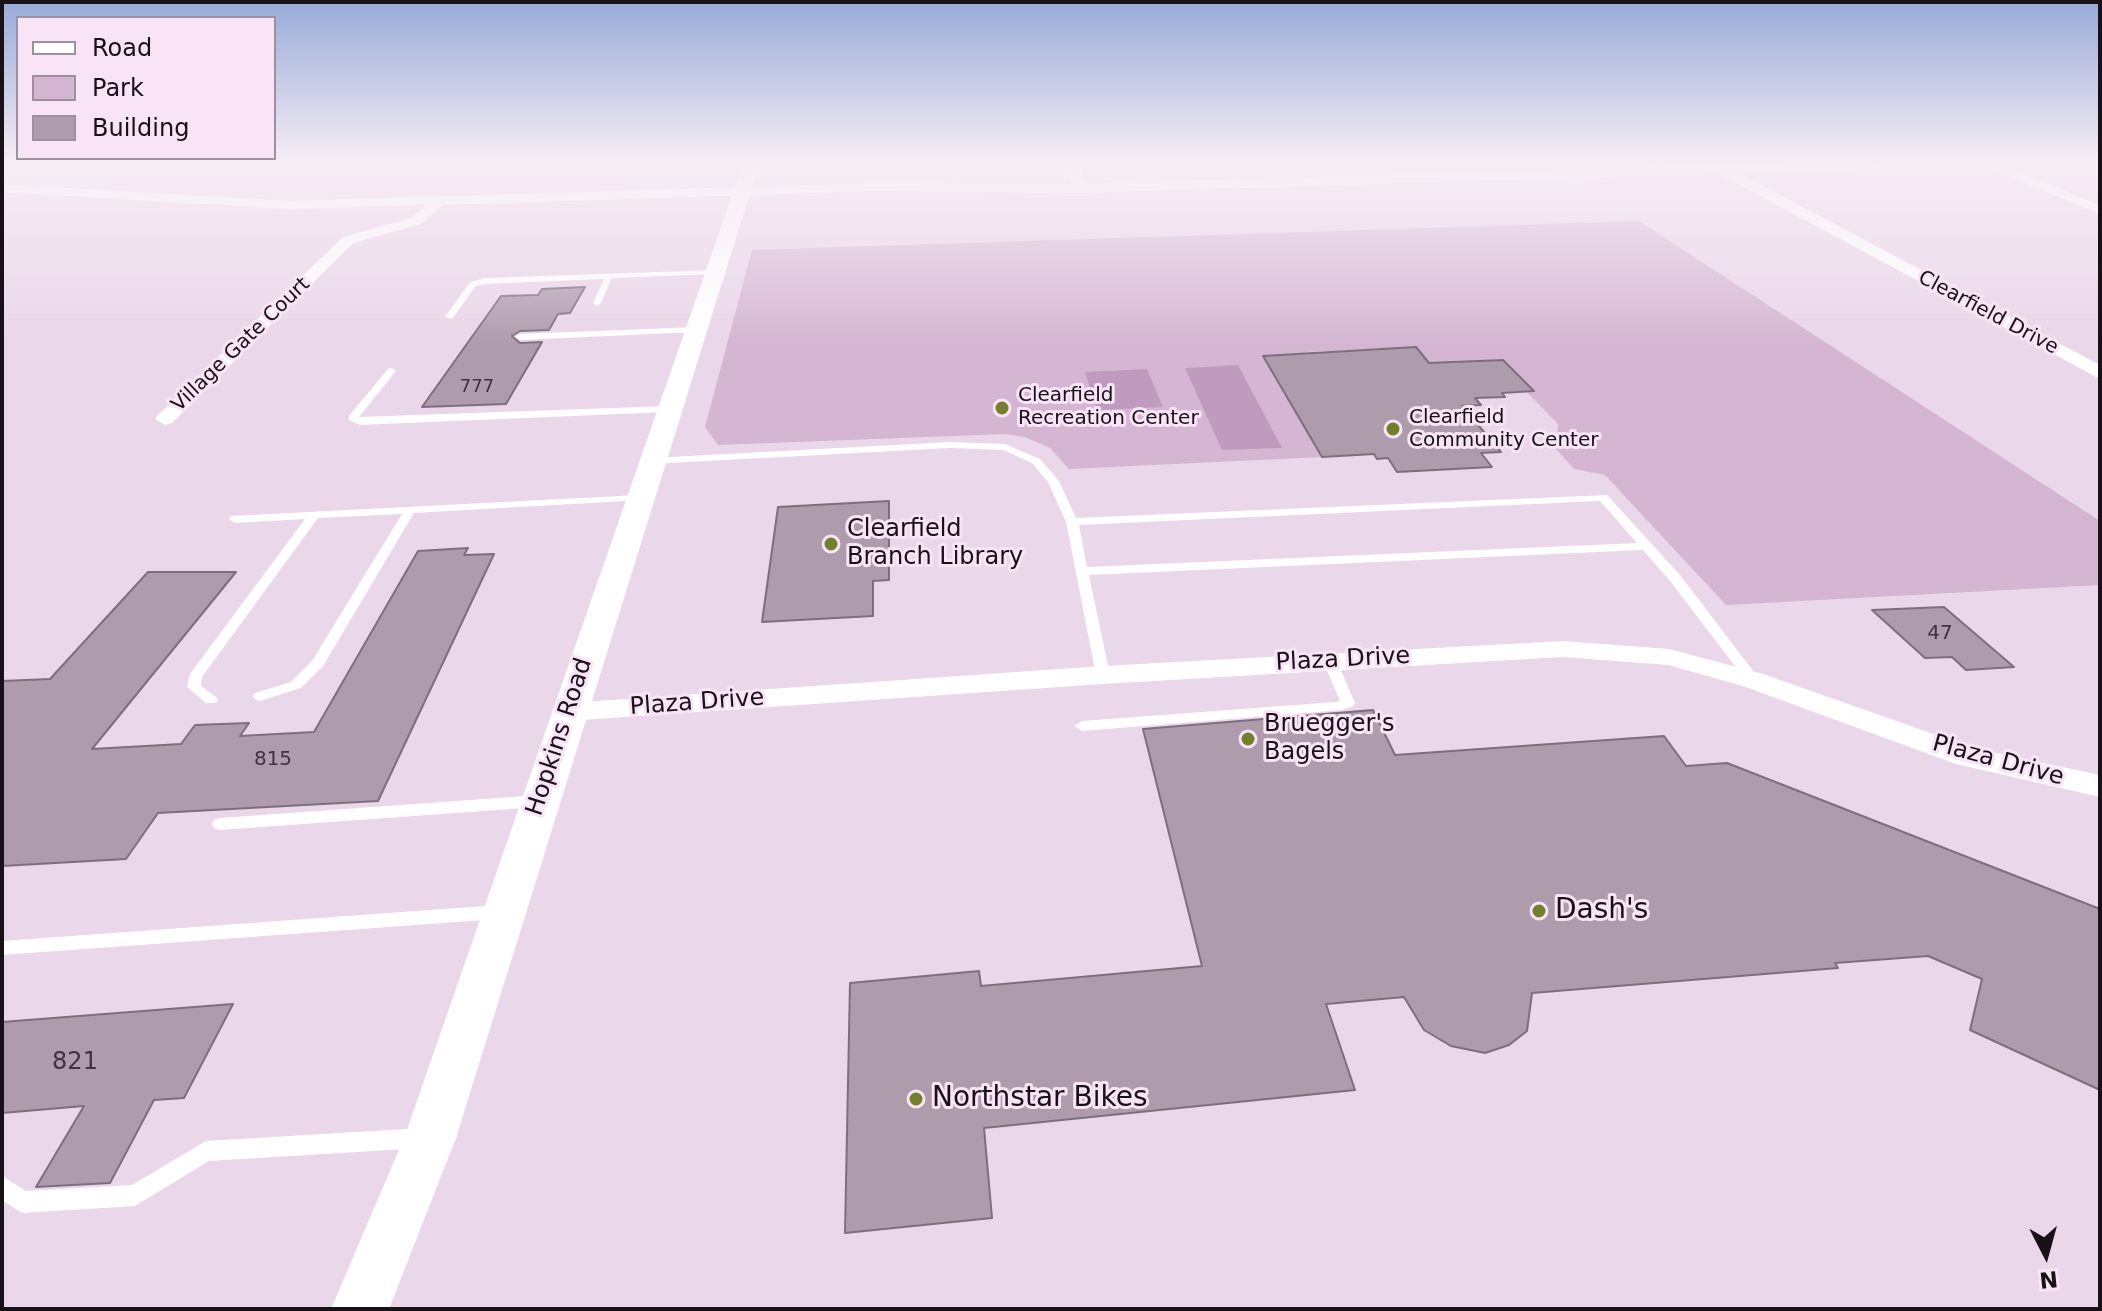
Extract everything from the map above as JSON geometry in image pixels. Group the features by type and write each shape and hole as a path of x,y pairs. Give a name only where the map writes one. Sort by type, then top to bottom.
{"street":[{"name":"Village Gate Court","path":"165,419 348,240 412,222"},
{"name":"Hopkins Road","path":"360,1309 430,1138 732,222"},
{"name":"Clearfield Drive","path":"1819,222 2100,373"},
{"name":"Plaza Drive","path":"568,712 1103,675 1563,649 1669,657 1753,680 1967,757 2100,786"}],"lane":[{"path":"449,317 473,284 714,272"},
{"path":"597,303 609,276"},
{"path":"520,337 694,330"},
{"path":"391,371 353,418 360,422 668,409"},
{"path":"651,461 950,445 1005,447 1036,461 1053,481 1072,522 1103,675"},
{"path":"1072,522 1603,497 1647,546 1753,680"},
{"path":"235,519 639,498"},
{"path":"260,696 296,685 318,663 410,510"},
{"path":"211,700 194,687 195,677 314,515"},
{"path":"1082,571 1647,546"},
{"path":"1082,726 1337,707 1348,703 1330,661"},
{"path":"220,824 539,801"},
{"path":"2,948 503,912"},
{"path":"2,1186 22,1202 135,1195 206,1151 430,1138"}],"green space":[{"name":"Clearfield Recreation Center","path":"1641,222 2100,521 2100,585 1726,605 1605,475 1574,469 1556,449 1558,424 1527,392 1533,391 1503,360 1429,363 1415,347 1306,352 1284,393 1322,457 1069,469 1050,448 1025,437 1006,434 718,445 705,427 752,250"}],"shaded area":[{"path":"1238,365 1282,448 1222,450 1185,368"},
{"path":"1147,369 1163,407 1097,410 1085,372"}],"building":[{"path":"585,287 570,313 558,314 549,330 520,331 512,336 520,343 542,342 506,404 422,407 501,296 538,295 542,289"},
{"name":"Clearfield Community Center","path":"1416,347 1429,363 1503,360 1534,391 1502,393 1505,397 1475,398 1481,405 1462,406 1501,452 1481,453 1492,467 1397,472 1388,458 1377,459 1374,454 1322,457 1263,356"},
{"name":"Clearfield Branch Library","path":"889,501 889,580 873,581 873,616 762,622 778,507"},
{"path":"468,548 464,555 494,554 378,801 158,813 126,859 2,866 2,681 50,679 148,572 236,572 92,749 181,744 195,725 249,723 240,736 314,732 418,551"},
{"path":"1944,607 2014,667 1966,670 1952,657 1925,658 1872,610"},
{"path":"1373,710 1395,755 1664,736 1686,766 1727,763 2100,909 2100,1090 1970,1030 1982,979 1928,956 1835,963 1838,968 1532,993 1527,1031 1509,1045 1485,1053 1451,1046 1424,1030 1404,997 1326,1004 1355,1090 984,1128 992,1218 845,1233 850,983 979,971 981,986 1202,966 1143,729"},
{"path":"233,1004 184,1098 154,1100 110,1183 36,1187 84,1106 2,1113 2,1022"}],"place":[{"name":"Clearfield Recreation Center","path":"1002,408"},
{"name":"Clearfield Community Center","path":"1393,429"},
{"name":"Clearfield Branch Library","path":"831,544"},
{"name":"Bruegger's Bagels","path":"1248,739"},
{"name":"Dash's","path":"1539,911"},
{"name":"Northstar Bikes","path":"916,1099"}]}
